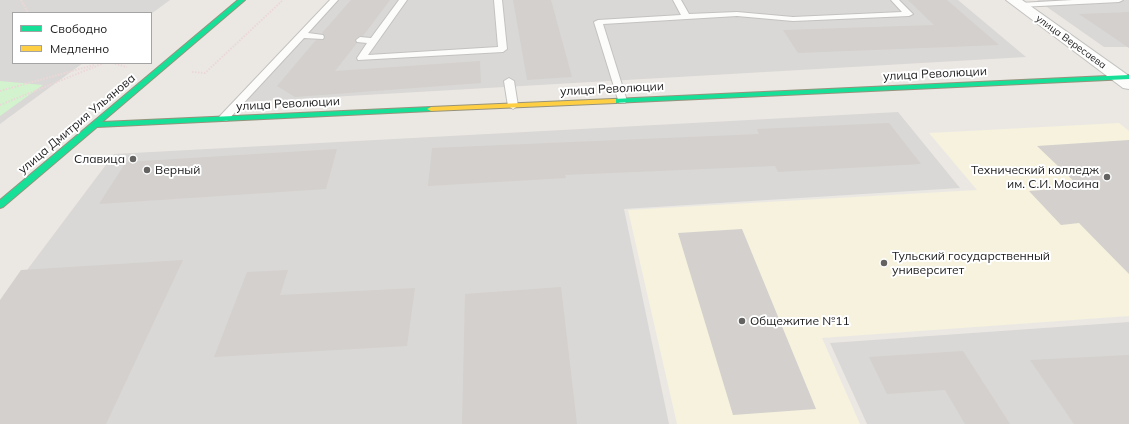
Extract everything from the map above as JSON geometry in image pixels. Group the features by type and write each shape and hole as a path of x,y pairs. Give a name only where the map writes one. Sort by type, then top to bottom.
{"street":[{"name":"улица Дмитрия Ульянова","path":"0,205 242,0"},
{"name":"улица Вересаева","path":"1017,2 1126,80"},
{"name":"улица Революции","path":"96,125 1126,80"}],"lane":[{"path":"223,119 334,0"},
{"path":"403,0 361,58 503,49"},
{"path":"498,0 505,59"},
{"path":"677,0 686,16"},
{"path":"622,101 598,22 737,14 793,18 909,14 895,0"},
{"path":"1017,2 1119,0"},
{"path":"302,35 320,36"},
{"path":"360,40 372,41"},
{"path":"508,81 512,106"}],"path":[{"path":"21,0 27,12"},
{"path":"190,72 205,72 283,0"},
{"path":"0,91 99,64"},
{"path":"0,104 100,64"},
{"path":"116,64 130,68"}],"shaded area":[{"path":"0,0 170,0 152,13 152,12 12,12 12,64 82,64 0,124"},
{"path":"337,0 958,0 1026,57 244,102"},
{"path":"1037,0 1129,0 1129,47 1104,47"},
{"path":"898,112 960,188 624,209 669,424 0,424 0,306 114,154"},
{"name":"Тульский государственный университет","path":"1119,123 1129,131 1129,316 822,338 860,424 677,424 628,210 977,190 929,133"},
{"path":"1129,322 1129,424 867,424 830,343"}],"green space":[{"path":"0,81 43,85 0,116"}],"building":[{"path":"351,0 390,0 363,36 359,36 355,39 357,43 335,71 480,61 481,83 295,97 277,86 316,40 324,40 325,36 322,33"},
{"path":"513,0 551,0 572,77 527,80"},
{"path":"908,0 947,0 999,45 798,53 783,30 934,25"},
{"path":"1129,12 1129,48 1079,14"},
{"path":"889,123 921,164 778,172 775,166 565,175 566,178 428,186 432,148 759,134 757,129"},
{"name":"Технический колледж им. С.И. Мосина","path":"1129,140 1129,274 1079,223 1061,225 1029,191 1080,187 1037,146"},
{"path":"337,149 326,189 99,204 126,162"},
{"name":"Общежитие №11","path":"742,229 816,409 733,415 678,233"},
{"path":"183,260 106,424 0,424 0,300 21,270"},
{"path":"288,270 280,295 415,288 407,346 214,357 247,272"},
{"path":"561,287 577,424 462,424 465,294"},
{"path":"963,351 1010,424 965,424 945,390 887,394 869,357"},
{"path":"1129,355 1129,424 1074,424 1030,360"}],"traffic: fast":[{"path":"0,205 242,0"},
{"path":"613,101 1129,77"},
{"path":"96,125 431,109"}],"traffic: slow":[{"path":"431,109 613,101"}],"place":[{"name":"Славица","path":"133,159"},
{"name":"Верный","path":"147,170"},
{"name":"Технический колледж им. С.И. Мосина","path":"1107,177"},
{"name":"Тульский государственный университет","path":"884,263"},
{"name":"Общежитие №11","path":"742,321"}]}
